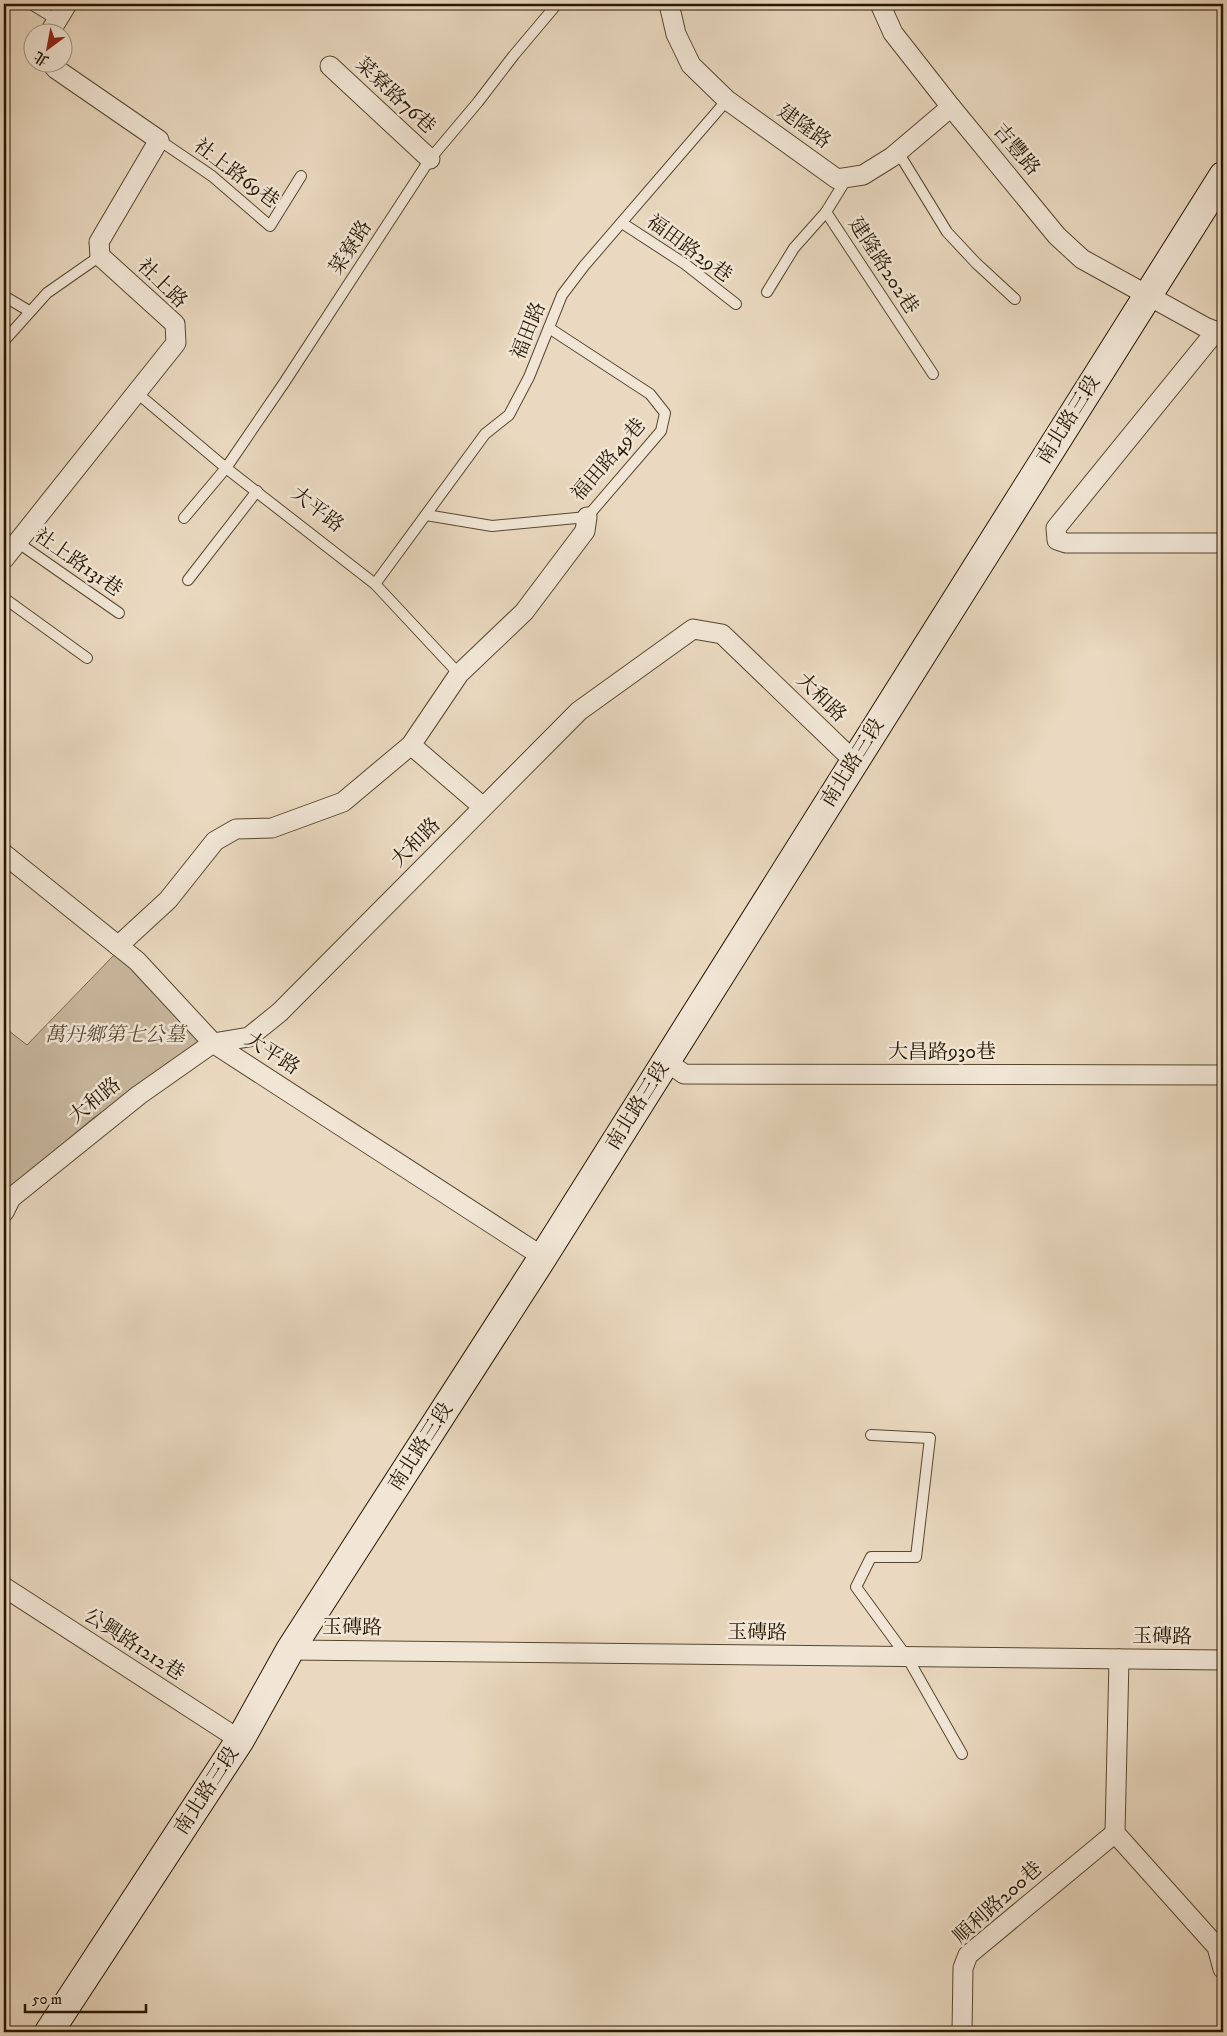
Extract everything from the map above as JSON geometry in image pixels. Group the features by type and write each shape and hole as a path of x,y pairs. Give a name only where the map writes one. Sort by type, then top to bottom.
{"street":[{"path":"56,22 67,4"},
{"name":"建隆路","path":"669,4 676,34 691,65 727,100 837,179 847,177"},
{"name":"吉豐路","path":"880,4 893,33 950,107 1056,236 1082,259 1220,333"},
{"name":"菜寮路76巷","path":"330,66 430,159"},
{"path":"60,72 158,140 99,242 100,256"},
{"path":"847,177 863,175 898,152 950,107"},
{"name":"南北路三段","path":"49,2032 240,1740 290,1650 543,1256 1223,176"},
{"name":"社上路","path":"4,559 176,343 175,324 100,256"},
{"path":"1220,333 1056,528 1057,540 1066,544 1223,543"},
{"path":"118,946 168,900 215,841 236,830 272,828 343,802 411,744 459,674 524,612 585,531 587,517"},
{"name":"大和路","path":"4,1212 11,1198 138,1095 214,1043 250,1037 280,1012 579,711 693,629 722,634 854,761"},
{"path":"411,744 483,807"},
{"name":"大平路","path":"4,854 137,961 214,1043 543,1256"},
{"name":"大昌路930巷","path":"666,1061 684,1074 1223,1075"},
{"name":"公興路1212巷","path":"4,1587 240,1740"},
{"name":"玉磚路","path":"290,1650 1223,1660"},
{"path":"1119,1659 1115,1832 1217,1948 1222,1963"},
{"name":"順利路200巷","path":"962,2032 963,1968 968,1955 1115,1832"}],"lane":[{"path":"31,4 50,22"},
{"name":"菜寮路","path":"184,518 226,468 294,368 430,159 557,4"},
{"name":"福田路","path":"375,584 485,434 508,415 530,377 562,295 727,100"},
{"name":"社上路69巷","path":"158,140 212,176 270,226 301,176"},
{"path":"898,152 947,232 976,263 1015,299"},
{"name":"建隆路202巷","path":"847,177 826,212 933,374"},
{"path":"767,292 794,248 826,212"},
{"name":"福田路29巷","path":"622,222 685,264 736,304"},
{"path":"4,341 47,293 100,256"},
{"path":"4,296 29,311"},
{"name":"福田路49巷","path":"426,515 492,526 587,517 661,431 666,413 650,394 549,328"},
{"name":"大平路","path":"137,393 226,468 375,584 459,674"},
{"path":"188,580 257,491"},
{"name":"社上路131巷","path":"17,542 119,613"},
{"path":"4,598 87,658"},
{"path":"871,1435 930,1438 916,1556 871,1557 856,1587 906,1657 962,1754"}],"green space":[{"name":"萬丹鄉第七公墓","path":"116,953 201,1043 92,1119 4,1194 4,1027 27,1045"}]}
